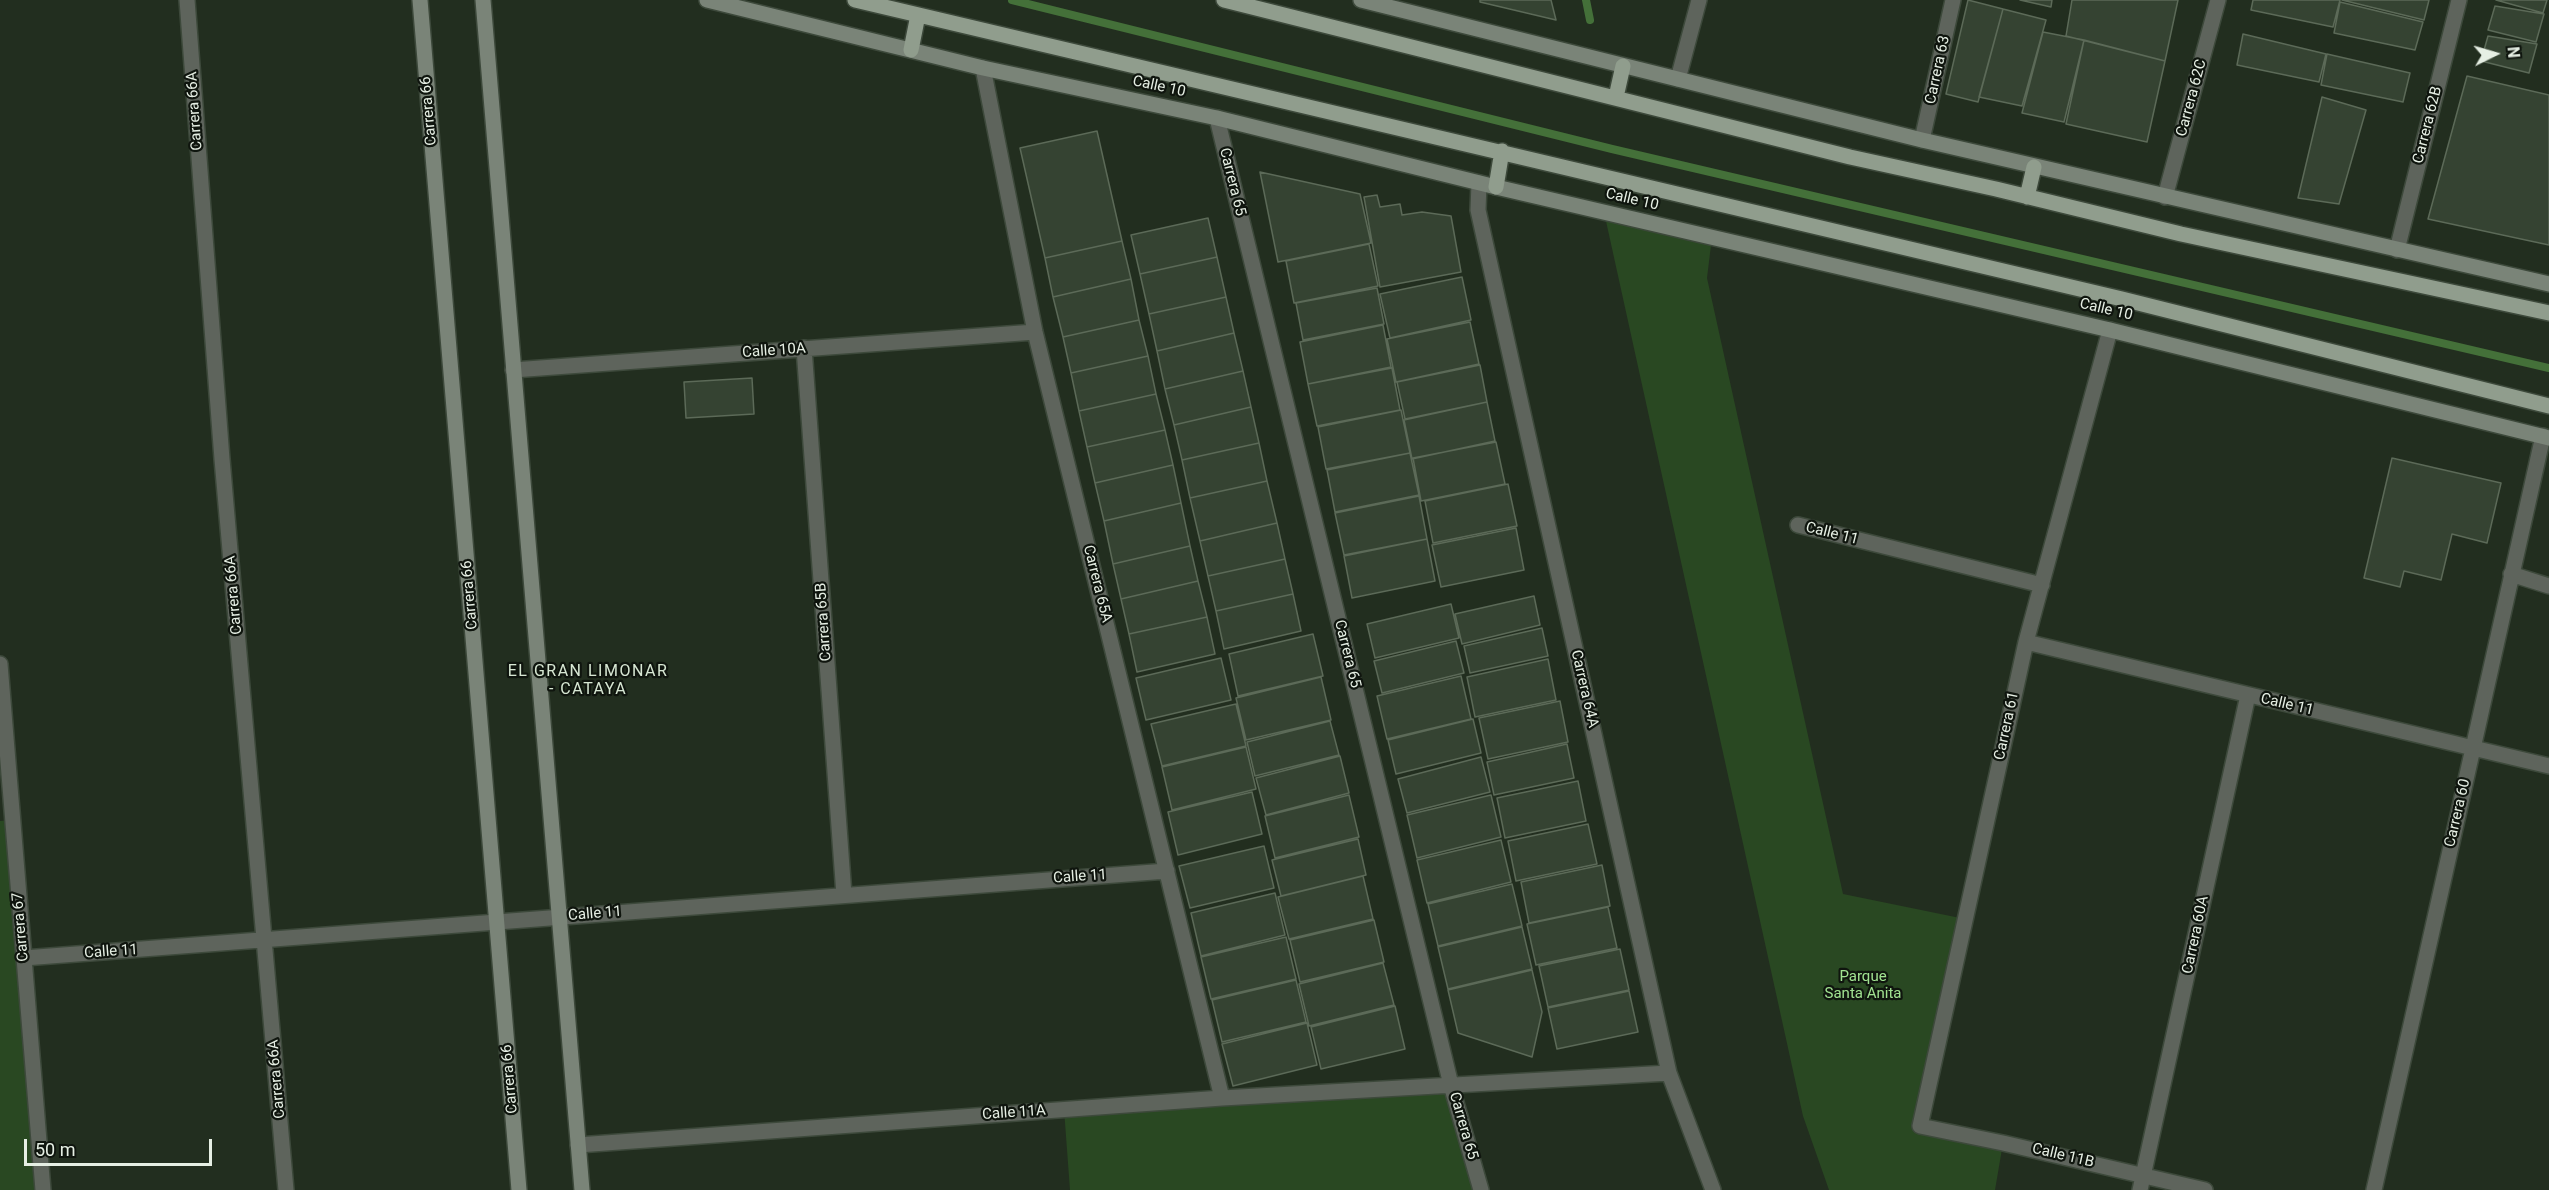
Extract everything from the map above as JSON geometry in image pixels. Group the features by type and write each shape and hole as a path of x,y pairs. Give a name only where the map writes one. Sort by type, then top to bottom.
{"main road":[{"name":"Calle 10","path":"855,0 2122,299 2549,406"},
{"path":"1224,0 1850,157 2192,237 2549,313"},
{"path":"911,50 918,15"},
{"path":"1616,97 1623,66"},
{"path":"1496,187 1502,151"},
{"path":"2027,197 2034,167"}],"street":[{"name":"Carrera 66A","path":"187,0 222,459 266,940 286,1190"},
{"name":"Carrera 66","path":"420,0 519,1190"},
{"path":"483,0 582,1190"},
{"name":"Calle 10","path":"707,0 983,68 1217,118 1479,183 2110,330 2546,437"},
{"path":"1361,0 2034,167 2549,284"},
{"path":"1678,79 1699,0"},
{"name":"Carrera 63","path":"1922,140 1953,0"},
{"name":"Carrera 62C","path":"2165,197 2218,0"},
{"name":"Carrera 62B","path":"2397,250 2459,0"},
{"name":"Carrera 65A","path":"983,68 1035,332 1222,1098"},
{"name":"Carrera 65","path":"1217,118 1451,1085 1481,1190"},
{"name":"Carrera 64A","path":"1479,183 1478,210 1669,1073 1713,1190"},
{"name":"Carrera 61","path":"1920,1126 2026,642 2110,330"},
{"name":"Calle 10A","path":"513,370 1035,332"},
{"name":"Carrera 65B","path":"804,348 844,895"},
{"name":"Carrera 60","path":"2374,1190 2511,574 2546,437"},
{"name":"Calle 11","path":"1798,525 2042,585"},
{"path":"2511,574 2549,586"},
{"name":"Calle 11","path":"2026,642 2549,766"},
{"name":"Carrera 67","path":"0,674 43,1190"},
{"name":"Carrera 60A","path":"2142,1183 2248,695"},
{"name":"Calle 11","path":"24,958 1167,871"},
{"name":"Calle 11A","path":"578,1145 1222,1098 1669,1073"},
{"name":"Calle 11B","path":"1920,1126 2142,1183 2205,1190"}],"green space":[{"name":"Parque Santa Anita","path":"1604,212 1712,237 1707,278 1843,894 1965,919 1920,1125 2003,1143 1995,1190 1829,1190 1803,1116"},
{"path":"13,820 43,1190 0,1190 0,821"},
{"path":"1451,1085 1481,1190 1070,1190 1064,1109"}],"building":[{"path":"1480,0 1551,0 1556,20 1480,2"},
{"path":"1968,0 2003,9 1978,102 1946,94"},
{"path":"2020,0 2052,0 2051,7"},
{"path":"2072,0 2178,0 2165,61 2066,36"},
{"path":"2253,0 2340,0 2333,27 2251,10"},
{"path":"2342,0 2429,0 2424,20"},
{"path":"2496,0 2547,0 2543,13"},
{"path":"2340,2 2423,22 2415,50 2334,33"},
{"path":"2495,6 2544,14 2536,42 2488,30"},
{"path":"2003,9 2046,20 2022,106 1979,97"},
{"path":"2043,32 2084,40 2064,122 2022,113"},
{"path":"2243,34 2326,54 2319,82 2237,65"},
{"path":"2488,36 2537,44 2529,73 2481,61"},
{"path":"2084,40 2165,61 2147,142 2066,124"},
{"path":"2327,54 2410,73 2403,102 2321,85"},
{"path":"2467,76 2549,95 2549,245 2428,219"},
{"path":"2322,97 2366,110 2339,204 2298,198"},
{"path":"1097,131 1122,241 1045,258 1020,148"},
{"path":"1260,172 1360,194 1371,243 1278,262"},
{"path":"1377,195 1380,207 1400,204 1402,215 1422,212 1451,216 1461,272 1380,287 1364,197"},
{"path":"1208,218 1217,257 1140,274 1131,235"},
{"path":"1122,241 1131,279 1053,297 1045,258"},
{"path":"1369,244 1378,286 1294,303 1286,261"},
{"path":"1217,257 1226,297 1149,314 1140,274"},
{"path":"1462,277 1471,320 1390,338 1380,294"},
{"path":"1131,279 1139,320 1063,337 1053,297"},
{"path":"1377,288 1384,324 1303,340 1296,303"},
{"path":"1226,297 1234,333 1157,351 1149,314"},
{"path":"1139,320 1148,356 1071,373 1063,337"},
{"path":"1470,322 1479,364 1396,382 1387,339"},
{"path":"1383,325 1391,367 1308,384 1300,342"},
{"path":"1234,333 1243,371 1165,389 1157,351"},
{"path":"1148,356 1156,394 1079,411 1071,373"},
{"path":"1480,365 1487,402 1405,419 1397,382"},
{"path":"1392,368 1400,410 1317,426 1308,384"},
{"path":"1243,371 1251,407 1174,425 1165,389"},
{"path":"752,378 754,414 686,418 684,382"},
{"path":"1156,394 1165,430 1087,447 1079,411"},
{"path":"1487,402 1495,441 1412,459 1404,420"},
{"path":"1251,407 1259,443 1182,460 1174,425"},
{"path":"1401,410 1410,453 1326,469 1318,427"},
{"path":"1165,430 1173,465 1095,483 1087,447"},
{"path":"1496,442 1505,484 1421,501 1413,458"},
{"path":"1259,443 1267,481 1190,498 1182,460"},
{"path":"1410,453 1419,495 1335,512 1327,470"},
{"path":"2392,458 2501,483 2487,543 2452,534 2441,580 2404,571 2400,587 2364,578"},
{"path":"1173,465 1181,503 1104,521 1095,483"},
{"path":"1267,481 1277,523 1200,541 1190,498"},
{"path":"1508,484 1517,526 1433,543 1425,501"},
{"path":"1419,496 1427,539 1344,555 1335,513"},
{"path":"1181,503 1190,546 1113,564 1104,521"},
{"path":"1277,523 1285,559 1208,576 1200,541"},
{"path":"1516,528 1524,570 1441,587 1432,545"},
{"path":"1427,539 1435,581 1352,598 1344,556"},
{"path":"1190,546 1198,581 1121,599 1113,564"},
{"path":"1285,559 1293,594 1216,611 1208,576"},
{"path":"1198,581 1207,617 1129,634 1121,599"},
{"path":"1293,594 1301,631 1224,649 1216,611"},
{"path":"1534,596 1540,625 1462,644 1455,614"},
{"path":"1451,604 1459,638 1375,658 1367,624"},
{"path":"1207,617 1215,654 1137,672 1129,634"},
{"path":"1542,628 1548,656 1470,673 1464,646"},
{"path":"1313,634 1323,676 1238,696 1229,654"},
{"path":"1456,641 1464,673 1382,693 1374,661"},
{"path":"1221,658 1231,700 1146,720 1136,678"},
{"path":"1548,659 1556,700 1475,717 1467,677"},
{"path":"1461,676 1471,719 1387,739 1377,696"},
{"path":"1321,677 1331,720 1246,740 1236,698"},
{"path":"1560,701 1568,742 1488,759 1479,718"},
{"path":"1236,704 1246,746 1162,766 1151,724"},
{"path":"1473,719 1481,753 1396,774 1388,740"},
{"path":"1330,721 1339,755 1255,776 1247,742"},
{"path":"1567,744 1574,778 1494,795 1487,762"},
{"path":"1246,747 1256,789 1172,810 1162,767"},
{"path":"1340,756 1349,793 1266,815 1256,778"},
{"path":"1481,757 1490,792 1407,813 1398,779"},
{"path":"1578,781 1586,821 1505,838 1497,798"},
{"path":"1252,792 1262,834 1178,855 1168,812"},
{"path":"1349,795 1359,837 1275,858 1265,816"},
{"path":"1491,795 1501,837 1417,858 1407,815"},
{"path":"1588,824 1597,864 1516,881 1508,841"},
{"path":"1358,839 1366,875 1281,896 1272,860"},
{"path":"1501,840 1511,882 1427,903 1417,860"},
{"path":"1264,846 1274,888 1190,908 1179,866"},
{"path":"1602,865 1610,906 1529,923 1521,882"},
{"path":"1363,876 1373,919 1289,939 1278,897"},
{"path":"1512,884 1522,926 1438,946 1428,904"},
{"path":"1275,893 1285,935 1201,956 1191,913"},
{"path":"1608,907 1617,948 1536,965 1527,924"},
{"path":"1374,920 1384,962 1300,982 1290,940"},
{"path":"1522,927 1532,969 1448,989 1438,947"},
{"path":"1286,937 1296,979 1211,999 1201,957"},
{"path":"1620,949 1629,990 1548,1007 1539,966"},
{"path":"1383,963 1394,1005 1309,1026 1299,984"},
{"path":"1532,970 1542,1012 1532,1057 1458,1033 1448,990"},
{"path":"1296,980 1306,1022 1222,1042 1212,1000"},
{"path":"1629,991 1638,1032 1557,1049 1548,1008"},
{"path":"1395,1006 1405,1049 1321,1069 1311,1027"},
{"path":"1307,1023 1317,1065 1233,1086 1222,1044"}],"waterway":[{"path":"1012,0 1612,149 2549,368"},
{"path":"1586,0 1590,20"}],"district":[{"name":"EL GRAN LIMONAR - CATAYA","path":"588,681"}]}
